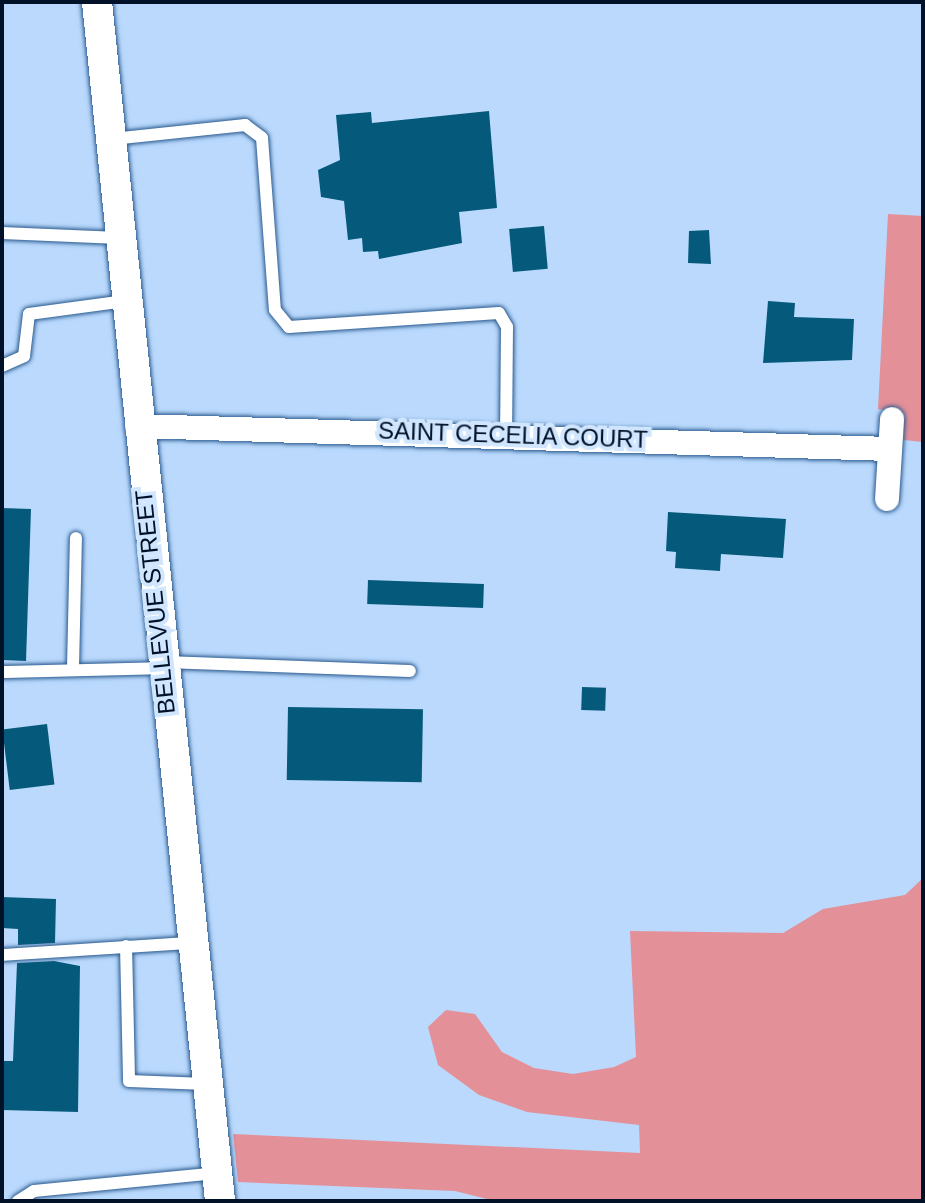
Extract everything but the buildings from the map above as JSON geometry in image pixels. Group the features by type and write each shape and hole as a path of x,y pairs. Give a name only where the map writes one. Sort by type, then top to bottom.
{"street":[{"name":"BELLEVUE STREET","path":"97,2 161,665 218,1187"},
{"path":"887,499 892,419"},
{"name":"SAINT CECELIA COURT","path":"137,426 506,434 890,449"}],"lane":[{"path":"110,139 245,125 255,131 266,158 279,321 289,327 499,313 507,327 506,434"},
{"path":"2,233 119,238"},
{"path":"2,366 24,356 29,314 125,301"},
{"path":"73,668 76,538"},
{"path":"2,672 161,665 410,671"},
{"path":"2,955 190,943"},
{"path":"126,946 129,1081 206,1084"},
{"path":"18,1201 34,1191 218,1187"}],"shaded area":[{"path":"888,214 923,216 923,442 904,440 904,413 878,409"},
{"path":"923,878 923,1201 495,1201 455,1191 238,1182 233,1134 640,1153 639,1125 527,1112 479,1095 438,1065 428,1027 446,1010 475,1014 502,1052 534,1068 573,1074 614,1067 636,1057 630,931 783,933 823,909 905,895"}]}
